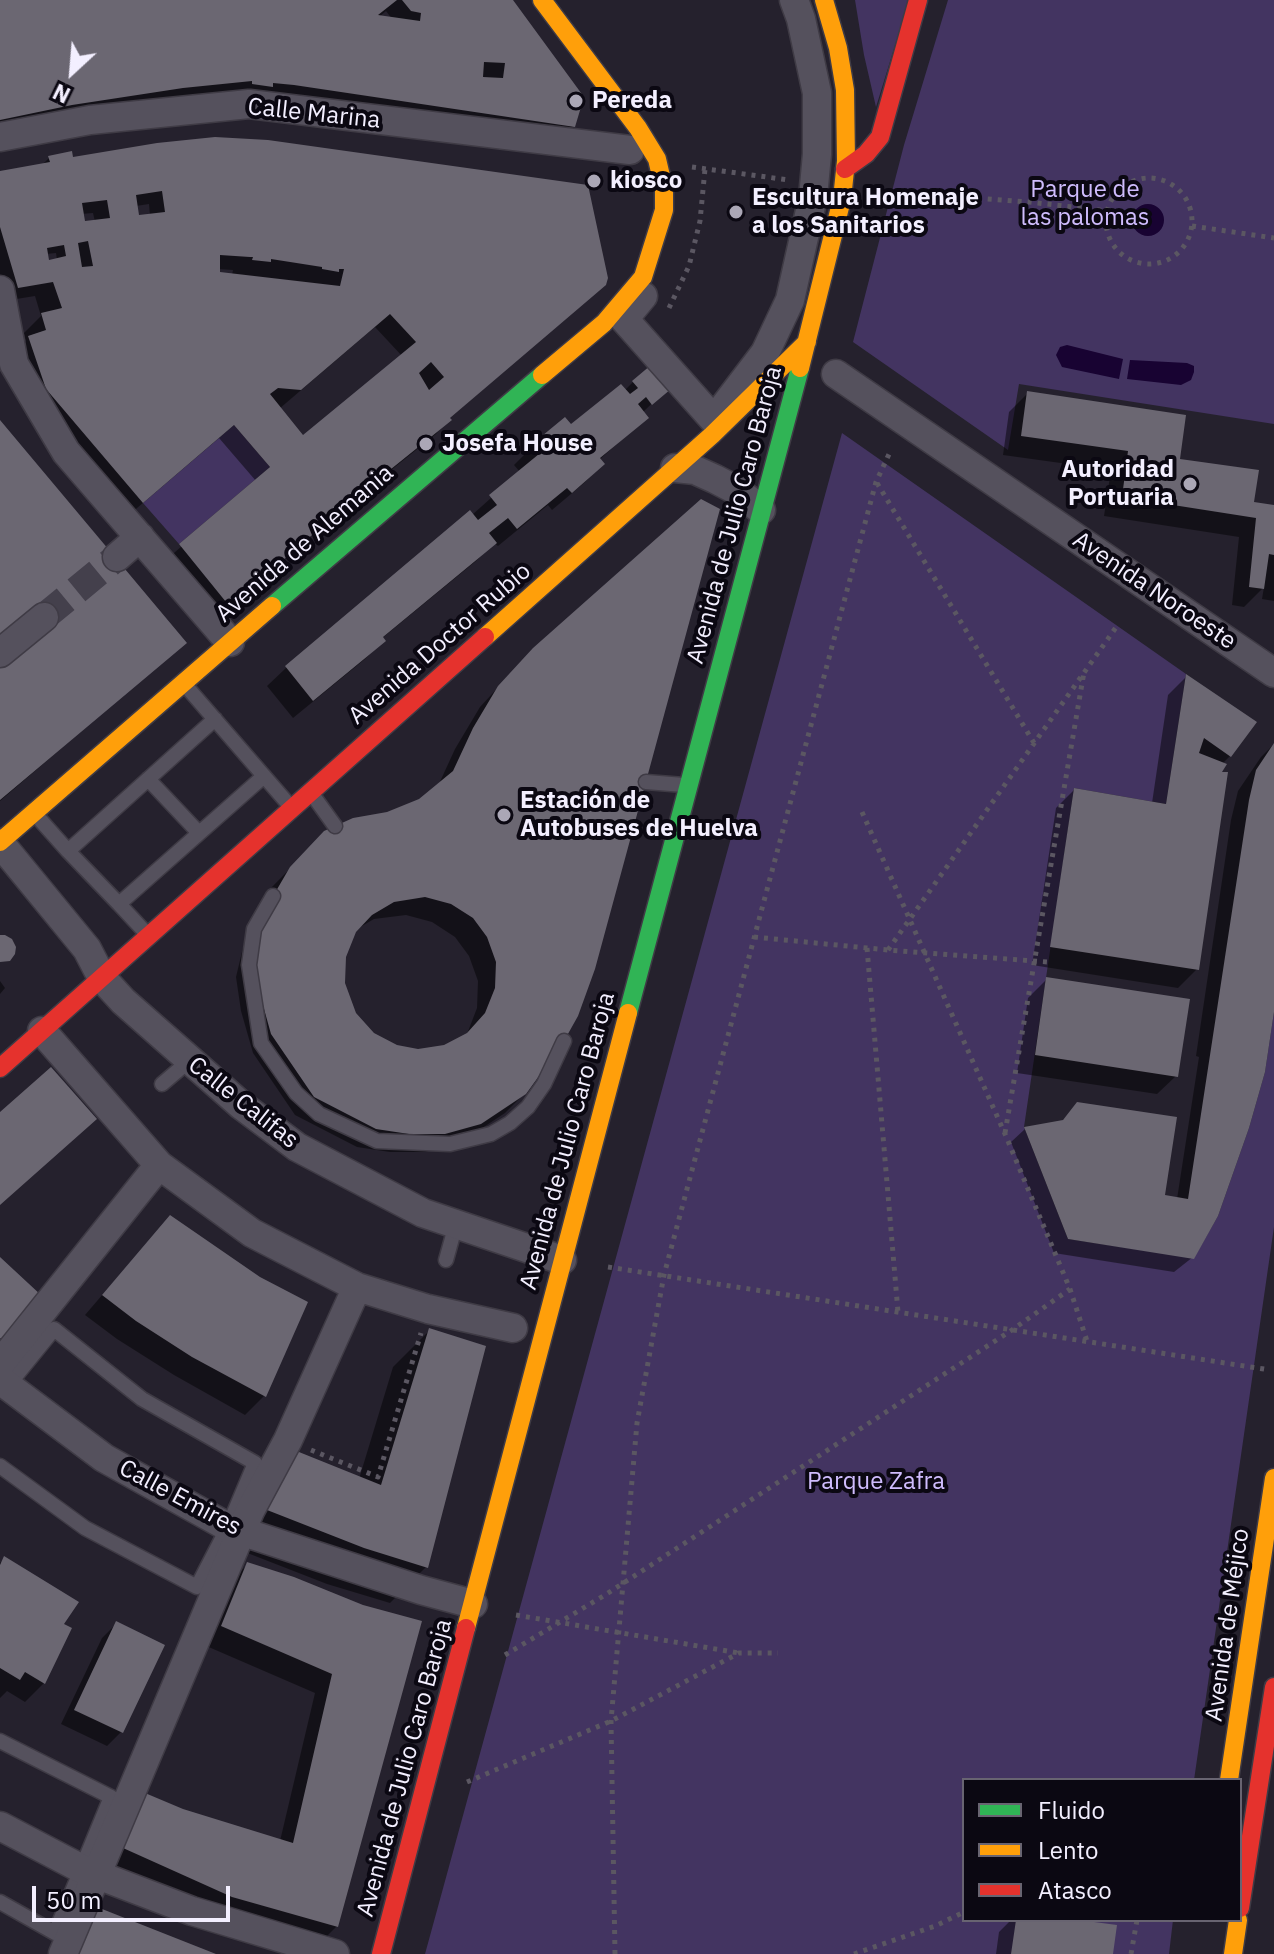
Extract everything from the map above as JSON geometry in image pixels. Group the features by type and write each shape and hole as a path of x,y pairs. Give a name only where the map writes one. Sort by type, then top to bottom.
{"main road":[{"name":"Avenida de Alemania","path":"0,843 452,449 604,323 643,277 664,210 664,189 657,159 638,128 542,0"},
{"name":"Avenida de Julio Caro Baroja","path":"381,1954 807,342 842,199 845,90 838,48 824,0"},
{"path":"845,169 866,154 880,137 918,0"},
{"name":"Avenida Doctor Rubio","path":"0,1068 675,468 807,342"},
{"name":"Avenida de Méjico","path":"1229,1778 1274,1478"},
{"path":"1242,1895 1274,1687"},
{"path":"1233,1954 1238,1922"}],"street":[{"path":"558,0 670,152 675,165 671,240 656,281 624,319 714,420 765,353 790,300 814,183 817,93 794,0"},
{"name":"Calle Marina","path":"0,137 90,120 249,104 630,150"},
{"path":"0,290 7,370 66,452 230,642"},
{"name":"Avenida Noroeste","path":"836,374 1274,673"},
{"path":"675,468 695,470 715,479 738,491 761,510"},
{"path":"117,557 140,537"},
{"path":"0,653 44,617"},
{"name":"Calle Califas","path":"0,843 87,949 102,978 123,1001 241,1105 297,1147 423,1213 562,1260"},
{"path":"42,1031 159,1165 252,1233 357,1287 428,1309 513,1328"},
{"path":"2,1382 159,1165"},
{"path":"63,1954 89,1872 235,1530 250,1511 288,1440 357,1287"},
{"name":"Calle Emires","path":"2,1382 104,1458 235,1530 473,1604"},
{"path":"0,1826 89,1872 192,1911 335,1954"}],"lane":[{"path":"182,682 293,809"},
{"path":"68,851 215,719"},
{"path":"119,904 264,776"},
{"path":"148,779 199,833"},
{"path":"646,782 688,785"},
{"path":"310,791 335,826"},
{"path":"35,814 149,937"},
{"path":"273,896 254,929 249,965 261,1043 296,1093 319,1114 377,1141 392,1143 450,1144 491,1134 528,1107 544,1084 564,1041"},
{"path":"162,1084 189,1061"},
{"path":"446,1260 456,1224"},
{"path":"0,1466 85,1528 197,1587 235,1530 255,1463 142,1399 54,1329 2,1382"},
{"path":"0,1741 111,1797 89,1872 55,1933 0,1902"}],"path":[{"path":"675,165 814,183"},
{"path":"1152,177 1177,187 1186,198 1192,226 1183,248 1173,257 1160,263 1147,264 1122,254 1113,244 1107,231 1108,211 1116,194 1126,184 1152,177"},
{"path":"871,191 1108,211"},
{"path":"1192,226 1274,238"},
{"path":"615,1954 611,1721 637,1423 664,1275 876,482 890,452"},
{"path":"876,482 1034,743"},
{"path":"888,950 1117,626"},
{"path":"1005,1134 1084,672"},
{"path":"862,812 1005,1134 1070,1289 1087,1342"},
{"path":"754,937 1048,962"},
{"path":"867,948 898,1312"},
{"path":"608,1267 1270,1370"},
{"path":"505,1655 1012,1330 1070,1289"},
{"path":"288,1440 378,1477 428,1309"},
{"path":"516,1615 739,1653 778,1653"},
{"path":"467,1782 611,1721 739,1653"},
{"path":"854,1954 935,1926 962,1913"},
{"path":"1131,1954 1137,1922"}],"green space":[{"path":"855,0 909,0 876,107 864,55"},
{"name":"Parque de las palomas","path":"948,0 1274,0 1274,424 1019,384 1008,450 853,342 904,145"},
{"path":"234,425 270,467 179,544 143,503"},
{"name":"Parque Zafra","path":"842,433 1186,674 1166,804 1074,788 1024,1127 1068,1239 1194,1258 1218,1216 1249,1128 1265,1072 1274,1012 1274,1227 1194,1778 962,1778 962,1922 1173,1922 1169,1954 425,1954"}],"shaded area":[{"path":"1148,204 1159,209 1164,220 1159,231 1148,236 1137,231 1132,220 1137,209"},
{"path":"1067,345 1123,359 1119,379 1062,367 1056,355 1060,347"},
{"path":"1130,360 1187,363 1194,366 1194,372 1191,380 1181,385 1127,379"}],"building":[{"path":"0,0 397,0 378,15 420,21 421,13 411,11 402,0 513,0 584,97 575,127 294,85 273,83 273,87 252,84 252,81 72,105 0,120","holes":["484,62 505,63 503,78 483,77"]},
{"path":"215,137 268,140 588,185 608,278 606,285 450,418 452,420 232,604 226,602 179,544 270,467 234,425 143,503 46,389 28,336 46,330 41,313 62,308 53,282 18,288 0,227 0,171 50,162 48,156 72,151 73,157","holes":["162,191 165,212 139,215 136,195","107,200 110,218 85,221 82,203","88,241 93,266 82,267 78,243","64,245 66,256 49,260 47,248","220,255 253,257 252,260 271,262 271,259 339,272 339,269 344,269 340,286 220,272","390,314 416,342 303,435 270,394 278,388 301,390","431,362 444,377 429,390 419,373"]},
{"path":"651,365 671,389 652,405 646,397 638,404 649,418 600,458 605,464 572,493 567,488 517,529 508,518 489,533 497,543 383,637 386,641 313,701 285,666 470,510 478,520 497,505 489,495 539,454 531,445 565,417 571,424 621,384 630,394 638,388 632,381"},
{"name":"Autoridad Portuaria","path":"1027,391 1186,415 1180,459 1259,470 1254,502 1274,505 1274,555 1269,554 1264,589 1249,587 1256,518 1122,497 1128,451 1021,436"},
{"path":"0,420 187,643 0,800"},
{"name":"Estación de Autobuses de Huelva","path":"701,499 720,509 595,969 578,1016 526,1094 481,1124 445,1134 409,1134 376,1129 314,1097 271,1034 259,991 254,957 265,910 290,867 324,831 353,818 387,812 419,799 453,771 473,728 498,686 533,648","holes":["425,897 451,904 473,918 487,937 496,962 495,988 485,1013 467,1033 444,1045 418,1049 397,1045 374,1033 356,1013 345,983 346,957 356,932 372,915 394,902"]},
{"path":"1186,674 1257,722 1231,757 1204,738 1199,753 1227,764 1222,772 1228,772 1199,970 1050,947 1074,788 1166,804"},
{"path":"1274,743 1274,1012 1265,1072 1218,1216 1194,1259 1068,1239 1024,1127 1063,1120 1077,1102 1177,1117 1165,1195 1188,1199 1249,800 1256,770"},
{"path":"0,935 12,939 16,947 10,961 0,962"},
{"path":"1046,977 1190,999 1178,1077 1035,1055"},
{"path":"51,1067 97,1119 0,1205 0,1112"},
{"path":"170,1215 260,1277 308,1302 266,1397 192,1357 102,1295"},
{"path":"0,1257 42,1296 4,1341 0,1338"},
{"path":"429,1328 486,1346 428,1568 364,1548 267,1510 294,1450 381,1485"},
{"path":"4,1556 79,1602 64,1624 72,1628 45,1684 25,1672 20,1680 0,1668 0,1565"},
{"path":"247,1562 363,1605 422,1621 338,1927 232,1897 123,1848 145,1793 183,1809 293,1843 332,1674 221,1626"},
{"path":"116,1621 165,1645 123,1733 74,1710"},
{"path":"97,1907 216,1954 78,1954"},
{"path":"1016,1922 1117,1925 1113,1954 1011,1954"}],"tunnel":[{"path":"44,617 117,557"}],"traffic: fast":[{"path":"628,1013 800,368"},
{"path":"272,606 542,375"}],"traffic: slow":[{"path":"542,0 638,128 657,159 664,189 664,210 643,277 604,323 542,375"},
{"path":"800,368 842,199 846,161 845,90 838,48 824,0"},
{"path":"485,637 712,435 807,342"},
{"path":"0,842 272,606"},
{"path":"466,1628 628,1013"},
{"path":"1229,1778 1274,1478"},
{"path":"1233,1954 1238,1922"}],"traffic: jam":[{"path":"845,169 866,154 880,137 918,0"},
{"path":"0,1068 485,637"},
{"path":"381,1954 466,1628"},
{"path":"1242,1895 1274,1687"}],"place":[{"name":"Pereda","path":"576,101"},
{"name":"kiosco","path":"594,181"},
{"name":"Escultura Homenaje a los Sanitarios","path":"736,212"},
{"name":"Josefa House","path":"426,444"},
{"name":"Autoridad Portuaria","path":"1190,484"},
{"name":"Estación de Autobuses de Huelva","path":"504,815"}]}
